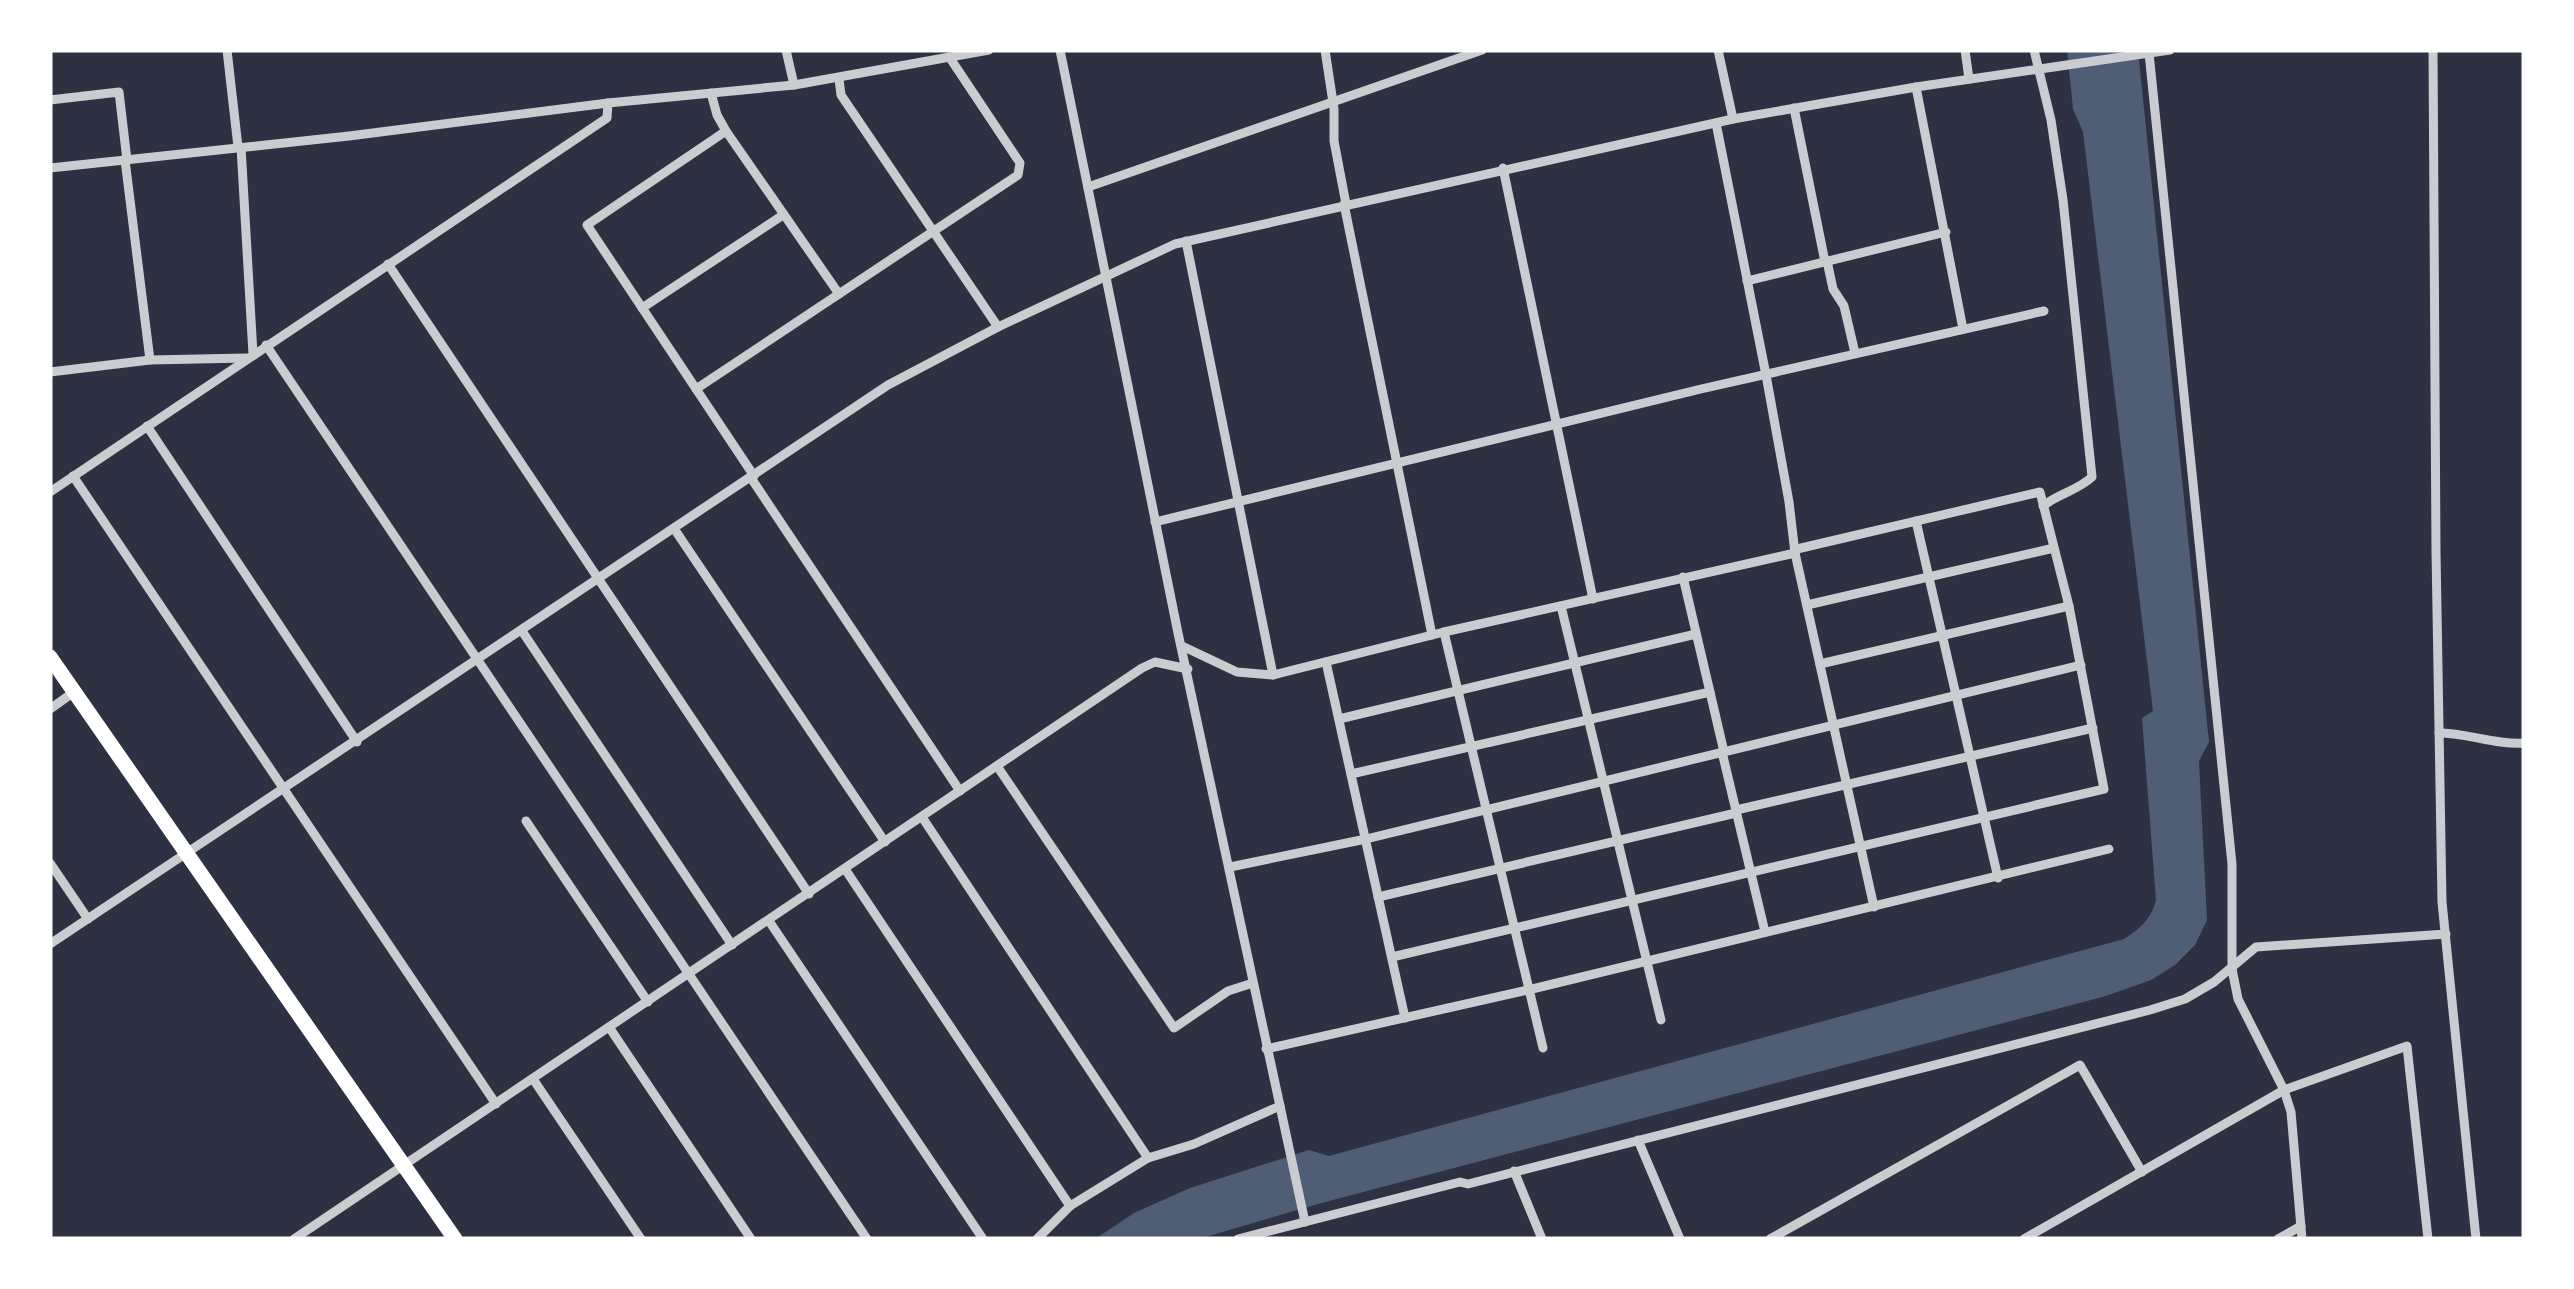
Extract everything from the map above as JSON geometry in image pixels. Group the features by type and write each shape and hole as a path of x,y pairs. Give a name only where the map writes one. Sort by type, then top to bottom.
{"main road":[{"path":"50,657 455,1239"}],"street":[{"path":"227,50 240,147 250,356"},
{"path":"786,50 794,85"},
{"path":"50,168 794,85 989,50"},
{"path":"1060,50 1155,522 1304,1219"},
{"path":"1325,50 1345,204 1432,635"},
{"path":"1088,187 1482,50"},
{"path":"1718,50 1733,119"},
{"path":"1965,50 1968,79"},
{"path":"2034,50 2052,120 2092,477 2076,491 2054,497 2043,506"},
{"path":"50,944 888,385 1105,276 1186,242 1733,119 1916,87 2170,50"},
{"path":"2432,50 2442,902 2476,1239"},
{"path":"2146,54 2232,864 2232,968 2238,999 2284,1090 2290,1112 2302,1239"},
{"path":"696,390 1018,174 1020,163 950,58"},
{"path":"839,79 841,95 998,327"},
{"path":"1916,87 1963,330"},
{"path":"50,100 118,92 150,360"},
{"path":"711,93 726,131 838,294"},
{"path":"50,492 607,118 608,103"},
{"path":"1794,108 1826,261 1833,289 1844,306 1855,353"},
{"path":"1716,123 1796,551 1874,908"},
{"path":"726,131 586,225 960,791"},
{"path":"1503,168 1593,598"},
{"path":"642,308 783,214"},
{"path":"1747,281 1946,232"},
{"path":"1186,242 1273,674"},
{"path":"388,264 809,894"},
{"path":"1155,522 2044,311"},
{"path":"266,345 867,1239"},
{"path":"50,372 150,360 250,356"},
{"path":"146,426 358,742"},
{"path":"74,476 496,1104"},
{"path":"1182,646 1238,672 1273,674 2040,492 2069,606 2104,788 1392,956"},
{"path":"1916,521 1998,878"},
{"path":"675,530 885,842"},
{"path":"1807,605 2054,548"},
{"path":"1683,578 1765,932"},
{"path":"1562,606 1661,1020"},
{"path":"1820,664 2069,606"},
{"path":"522,631 732,946"},
{"path":"1444,632 1543,1048"},
{"path":"1339,720 1696,634"},
{"path":"294,1239 307,1235 405,1164 1142,668 1155,662 1188,668"},
{"path":"1326,662 1405,1018"},
{"path":"1230,867 1366,838 2081,665"},
{"path":"50,708 74,692"},
{"path":"1352,774 1710,692"},
{"path":"1378,897 2093,728"},
{"path":"2439,733 2506,745 2524,743"},
{"path":"997,766 1174,1028 1228,991 1252,983"},
{"path":"922,818 1148,1158"},
{"path":"526,821 648,1002"},
{"path":"1266,1049 1874,908 2109,849"},
{"path":"50,863 88,919"},
{"path":"845,869 1070,1206"},
{"path":"769,921 983,1239"},
{"path":"1238,1239 1304,1219 1514,1171 2150,1010 2185,999 2256,947 2446,934"},
{"path":"609,1027 751,1239"},
{"path":"2024,1239 2284,1090 2408,1046 2428,1239"},
{"path":"1770,1239 2080,1065 2142,1172"},
{"path":"533,1079 641,1239"},
{"path":"1037,1239 1070,1206 1148,1158 1194,1144 1280,1106"},
{"path":"1638,1140 1680,1239"},
{"path":"1514,1171 1542,1239"},
{"path":"2278,1239 2301,1226"}],"water":[{"path":"2067,50 2138,50 2209,742 2199,761 2207,920 2195,945 2175,965 2151,980 2106,996 1318,1204 1199,1239 1095,1239 1134,1213 1190,1188 1309,1150 1329,1156 2124,939 2144,922 2156,900 2142,718 2153,711 2083,132 2073,109"}]}
